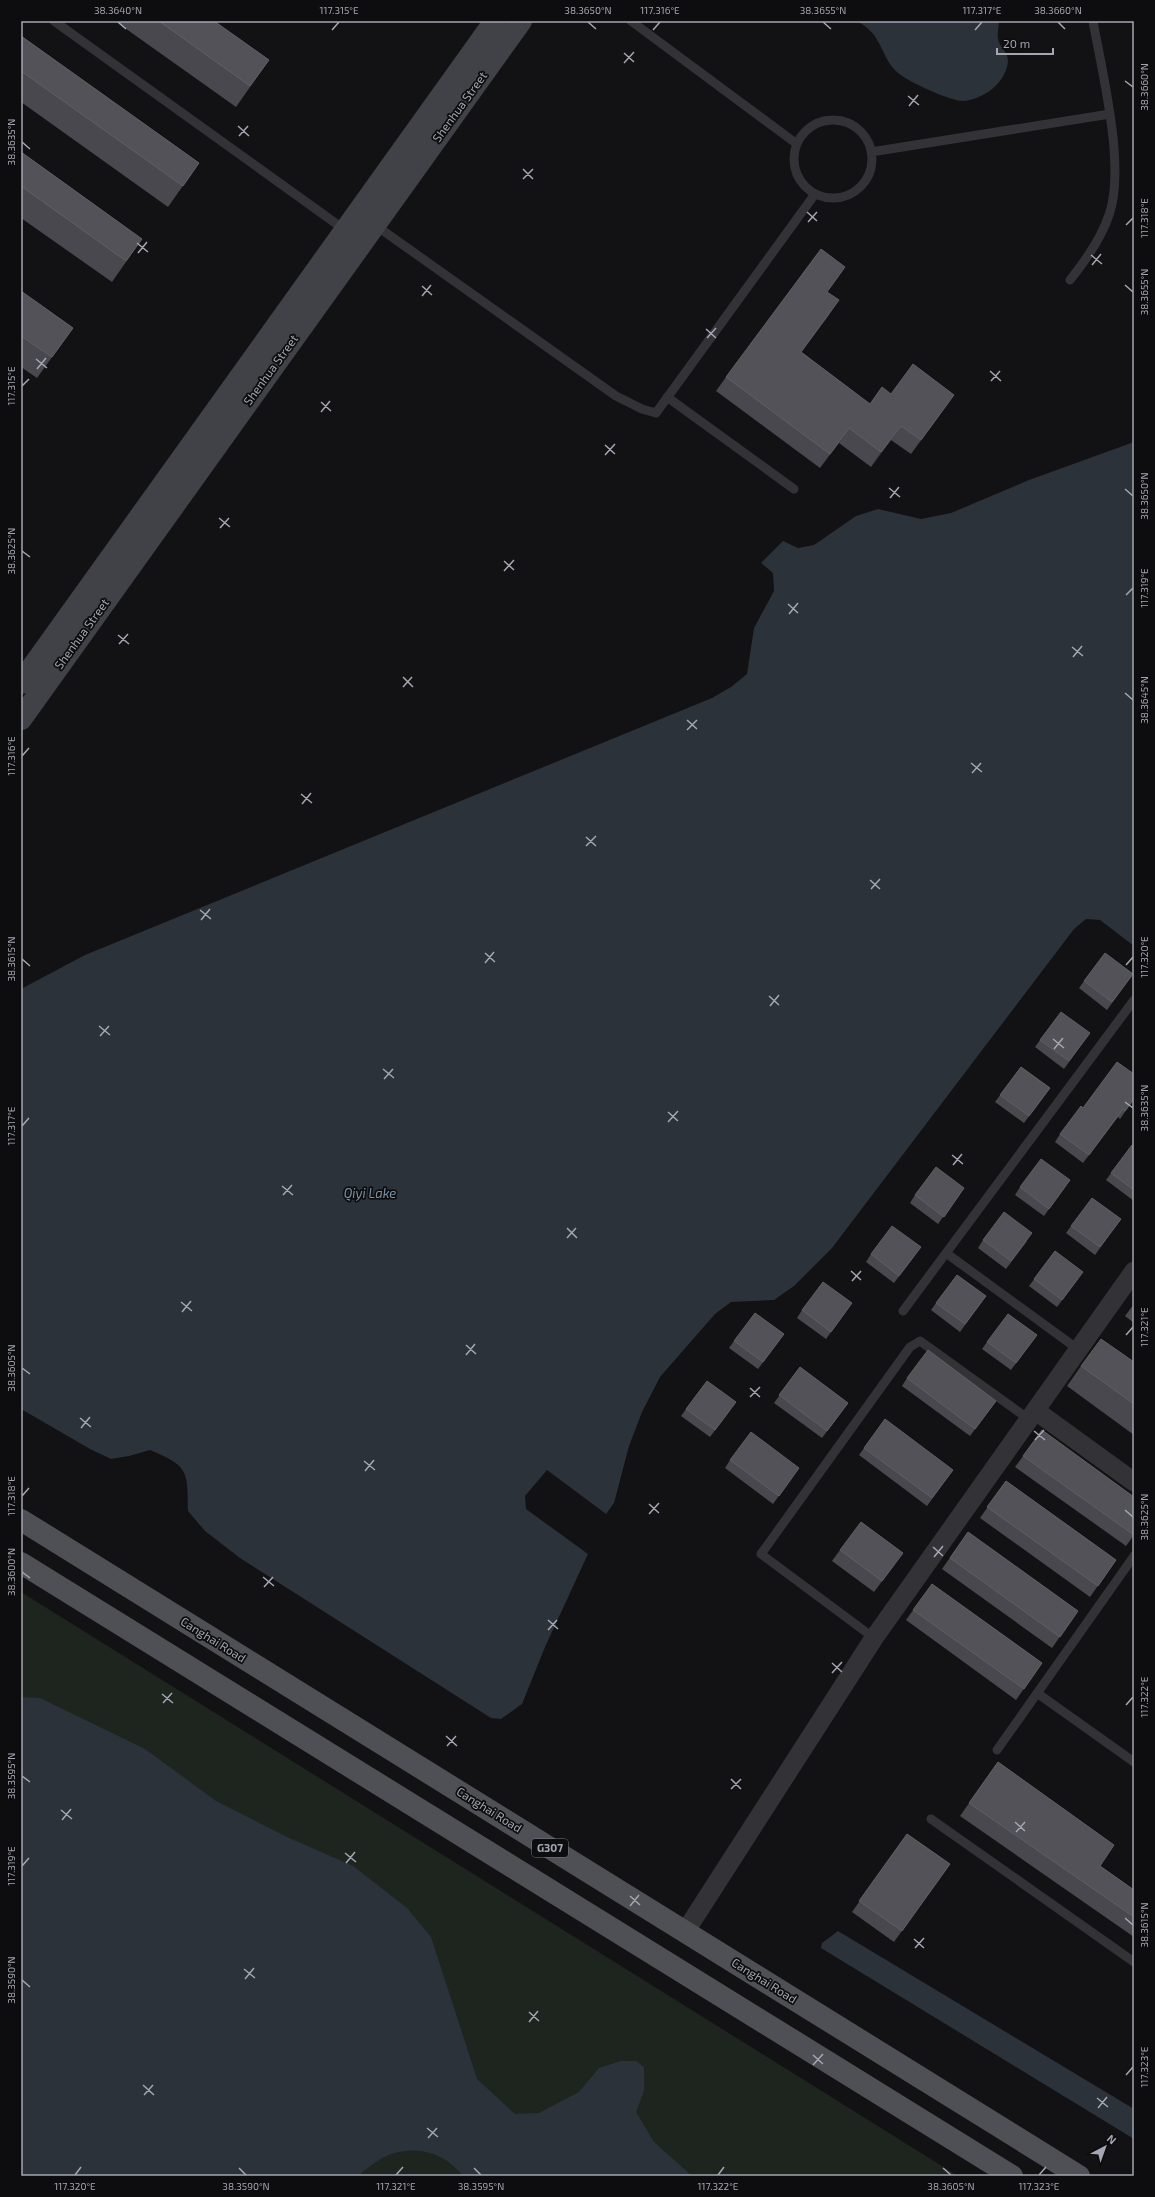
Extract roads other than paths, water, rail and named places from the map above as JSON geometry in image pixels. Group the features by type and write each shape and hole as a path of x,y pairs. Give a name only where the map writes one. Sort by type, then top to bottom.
{"main road":[{"name":"Shenhua Street","path":"21,683 495,21"},
{"name":"Shenhua Street","path":"21,719 521,21"},
{"name":"Canghai Road","path":"21,1520 1079,2176"},
{"path":"21,1563 1012,2176"}],"street":[{"path":"685,1932 874,1638 1134,1271"},
{"path":"1033,1415 1134,1482"}],"lane":[{"path":"54,21 345,230"},
{"path":"631,21 797,144"},
{"path":"1070,280 1086,260 1110,214 1116,181 1110,114 1093,21"},
{"path":"871,152 1110,114"},
{"path":"835,120 855,127 863,134 871,152 872,164 869,174 856,191 836,198 815,194 808,189 796,174 793,156 797,144 806,130 815,124 835,120"},
{"path":"376,225 616,396 642,409 656,413 815,194"},
{"path":"667,397 794,488"},
{"path":"903,1311 1134,1000"},
{"path":"946,1253 1079,1350"},
{"path":"874,1638 762,1554 771,1541 910,1347 920,1341 1033,1415"},
{"path":"997,1750 1134,1556"},
{"path":"1037,1693 1134,1762"},
{"path":"932,1819 1134,1962"}],"water":[{"path":"856,21 999,21 998,39 1008,58 1007,67 1001,80 996,86 978,98 964,101 940,95 897,72 891,66 876,38 865,26"},
{"name":"Qiyi Lake","path":"1134,442 1134,946 1100,920 1086,919 1074,929 832,1248 794,1286 774,1300 731,1302 715,1314 660,1377 642,1412 629,1446 614,1503 606,1514 547,1470 525,1496 526,1509 588,1554 545,1647 522,1704 501,1719 491,1718 240,1558 205,1531 188,1511 186,1478 179,1466 172,1461 150,1450 111,1459 90,1449 21,1409 21,989 85,955 712,698 731,687 747,674 754,628 774,591 773,573 761,563 783,541 798,548 814,545 856,516 878,509 921,519 951,513 1029,480"},
{"path":"21,1697 40,1698 145,1749 216,1801 287,1837 353,1866 407,1908 431,1937 477,2079 515,2114 539,2113 579,2092 599,2068 621,2061 636,2061 644,2067 644,2091 636,2112 654,2142 692,2176 463,2176 456,2168 440,2157 431,2153 412,2150 401,2151 384,2157 362,2172 360,2176 21,2176"},
{"path":"838,1931 1134,2109 1134,2139 821,1948 822,1943"}]}
